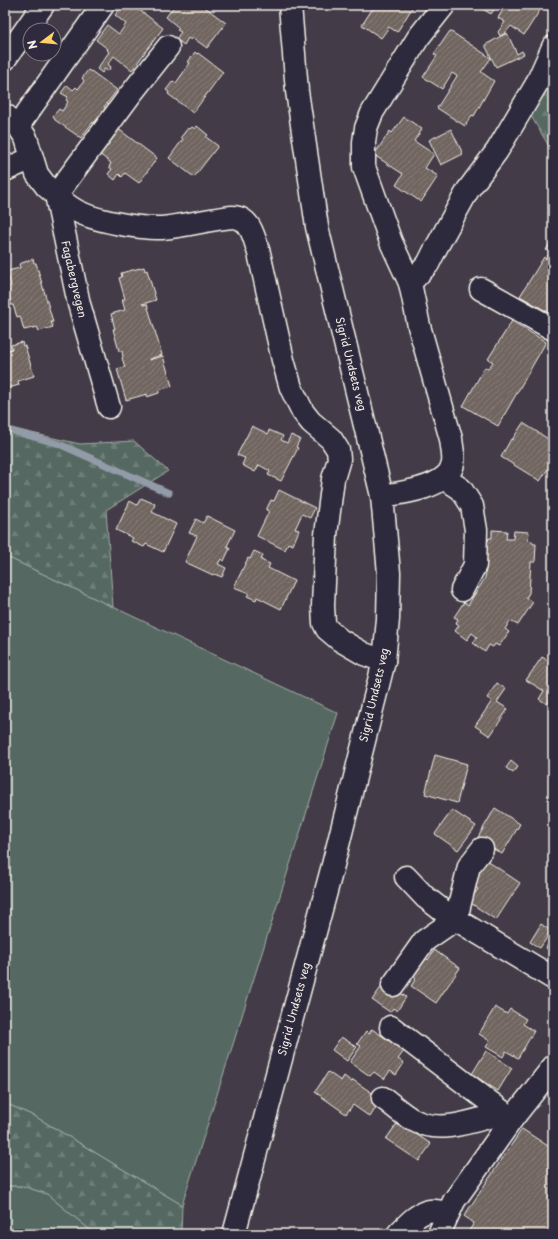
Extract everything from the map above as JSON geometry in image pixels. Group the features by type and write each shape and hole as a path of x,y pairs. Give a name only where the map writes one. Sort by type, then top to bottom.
{"street":[{"path":"5,59 43,5"},
{"path":"103,5 11,120 26,138 37,174 46,186 80,213 128,225 161,228 232,217 241,218 247,223 254,237 259,253 283,360 292,388 303,412 311,422 331,439 338,450 339,459 333,479 326,535 323,606 324,623 327,629 340,640 364,654 384,661"},
{"name":"Sigrid Undsets veg","path":"234,1234 332,869 384,661 388,619 389,573 382,496 317,227 297,91 290,5"},
{"path":"382,496 428,486 444,478 452,467 453,455 451,440 418,326 410,283 391,242 364,167 364,142 366,128 372,114 418,38 440,7"},
{"path":"56,195 130,95 168,47"},
{"path":"410,283 428,264 468,190 497,151 536,85 553,47"},
{"path":"5,170 32,158"},
{"name":"Fagabergvegen","path":"56,195 79,304 109,407"},
{"path":"480,289 553,329"},
{"path":"444,478 461,489 472,506 476,530 475,565 462,590"},
{"path":"394,984 424,941 456,919 469,866 482,849"},
{"path":"406,877 425,897 456,919 553,978"},
{"path":"391,1026 508,1116"},
{"path":"439,1234 454,1201 508,1116 553,1067"},
{"path":"383,1098 413,1120 429,1126 446,1127 508,1116"},
{"path":"398,1234 409,1223 429,1211 448,1213"}],"green space":[{"path":"553,78 553,153 531,116"},
{"path":"5,427 80,444 134,441 168,471 106,510 113,607 5,556"},
{"path":"5,556 338,713 182,1205 36,1117 5,1103"},
{"path":"5,1103 36,1117 182,1205 181,1234 95,1234 47,1194 23,1186 5,1186"},
{"path":"5,1186 23,1186 47,1194 95,1234 5,1234"}],"building":[{"path":"123,5 133,5 163,28 132,70 114,56 108,64 111,67 108,71 104,69 102,73 97,69 109,52 107,50 108,49 96,40 107,25 119,34 126,24 115,15"},
{"path":"175,5 202,5 226,23 207,48 193,38 191,40 188,38 184,45 176,39 181,32 177,30 179,28 166,17"},
{"path":"375,5 414,5 397,32 389,27 381,38 362,25"},
{"path":"476,5 497,5 491,14"},
{"path":"504,5 533,5 540,10 524,35 511,26 500,36 498,32 505,22 498,18 505,6"},
{"path":"450,31 491,58 481,72 494,81 474,116 472,115 465,126 437,108 457,76 452,73 442,89 423,77 437,56 434,54"},
{"path":"507,33 517,54 522,51 524,54 496,67 485,45"},
{"path":"195,52 223,72 193,113 168,94 169,92 166,90 173,81 176,83 190,63 188,62"},
{"path":"88,70 117,90 104,107 107,109 96,124 93,122 81,138 55,120 53,116 59,109 62,111 68,102 66,100 68,97 61,93 67,85 73,90 76,87 78,89 84,81 82,78"},
{"path":"404,117 422,129 414,141 434,154 425,168 438,176 421,202 396,185 403,174 374,155 390,131 392,133"},
{"path":"197,126 208,135 206,137 218,146 194,177 169,158 183,139 181,137 188,128 190,129 192,127 195,129"},
{"path":"117,128 157,158 139,183 125,173 122,177 119,174 115,180 108,174 112,169 109,167 111,163 98,153"},
{"path":"451,129 463,154 441,165 429,140"},
{"path":"553,238 553,315 520,296 544,257 546,259 550,252 546,250"},
{"path":"33,259 34,263 36,263 53,322 51,322 53,327 39,331 37,327 24,330 20,316 17,317 13,305 11,305 8,287 11,286 7,271 20,268 19,264"},
{"path":"144,267 145,271 147,270 156,300 142,304 147,304 162,355 149,360 163,356 172,386 159,390 159,393 147,397 147,394 126,400 117,369 125,367 122,358 122,351 119,351 113,329 115,329 111,314 125,310 122,300 125,299 119,278 122,277 121,273"},
{"path":"512,321 546,342 498,426 463,406 485,367 488,369 493,362 488,359"},
{"path":"22,342 23,346 25,346 34,376 18,381 19,385 5,389 5,347 7,346 8,350 12,349 11,345"},
{"path":"523,423 553,442 553,461 540,481 501,457 511,439 512,440"},
{"path":"252,426 268,434 269,430 283,436 281,440 287,443 291,435 300,439 296,447 298,448 281,481 268,475 270,471 259,465 255,472 242,465 245,458 237,455"},
{"path":"279,490 315,508 310,518 302,514 295,529 299,530 293,545 288,543 285,550 257,536 269,511 266,510 271,500 274,501"},
{"path":"141,498 155,504 152,512 176,524 163,552 146,544 144,547 131,541 133,538 116,530 130,501 137,505"},
{"path":"207,516 235,530 227,546 230,548 224,561 221,559 218,564 226,568 222,577 213,575 185,562 197,536 189,533 196,519 203,523"},
{"path":"492,530 507,531 506,539 513,539 514,531 529,532 528,540 532,541 533,544 536,544 535,562 531,562 529,593 526,598 533,602 518,625 510,621 505,629 509,632 499,646 495,644 493,647 489,645 485,652 473,643 477,637 472,633 467,640 455,631 459,625 456,623 458,619 454,617 464,602 468,605 485,578 487,559 482,559 484,541 488,541 489,538 492,538"},
{"path":"254,551 263,555 261,560 270,564 268,568 294,581 281,609 257,597 256,600 247,596 249,593 234,587 248,558 250,559"},
{"path":"542,657 553,664 553,698 552,697 547,704 539,699 544,691 526,680"},
{"path":"497,683 506,689 497,702 508,709 490,736 475,726 492,701 487,698"},
{"path":"435,755 467,764 457,803 425,794"},
{"path":"511,761 518,767 513,773 506,768"},
{"path":"495,808 520,824 502,854 477,839"},
{"path":"452,810 476,826 458,850 435,834"},
{"path":"486,860 520,883 496,920 469,902 478,889 471,884"},
{"path":"541,924 551,931 540,948 530,942"},
{"path":"553,936 553,952 546,948"},
{"path":"434,950 460,968 436,1003 411,986 416,978 411,974 423,956 428,960"},
{"path":"385,982 406,997 397,1011 393,1008 390,1012 372,1000"},
{"path":"495,1007 507,1014 510,1009 526,1019 523,1024 534,1031 518,1058 506,1051 503,1057 486,1047 490,1041 479,1034"},
{"path":"372,1029 404,1051 398,1059 404,1063 396,1075 390,1071 384,1079 374,1072 370,1076 350,1062 361,1046 357,1044 366,1031 369,1034"},
{"path":"341,1037 357,1047 347,1061 332,1050"},
{"path":"486,1051 512,1068 498,1091 472,1074"},
{"path":"328,1072 341,1081 344,1076 352,1082 353,1080 378,1097 377,1106 370,1117 353,1105 346,1114 315,1092"},
{"path":"398,1122 431,1144 419,1161 386,1139"},
{"path":"522,1129 551,1148 553,1145 553,1226 548,1234 467,1234 474,1223 464,1216"}],"waterway":[{"path":"5,429 59,444 169,493"}]}
